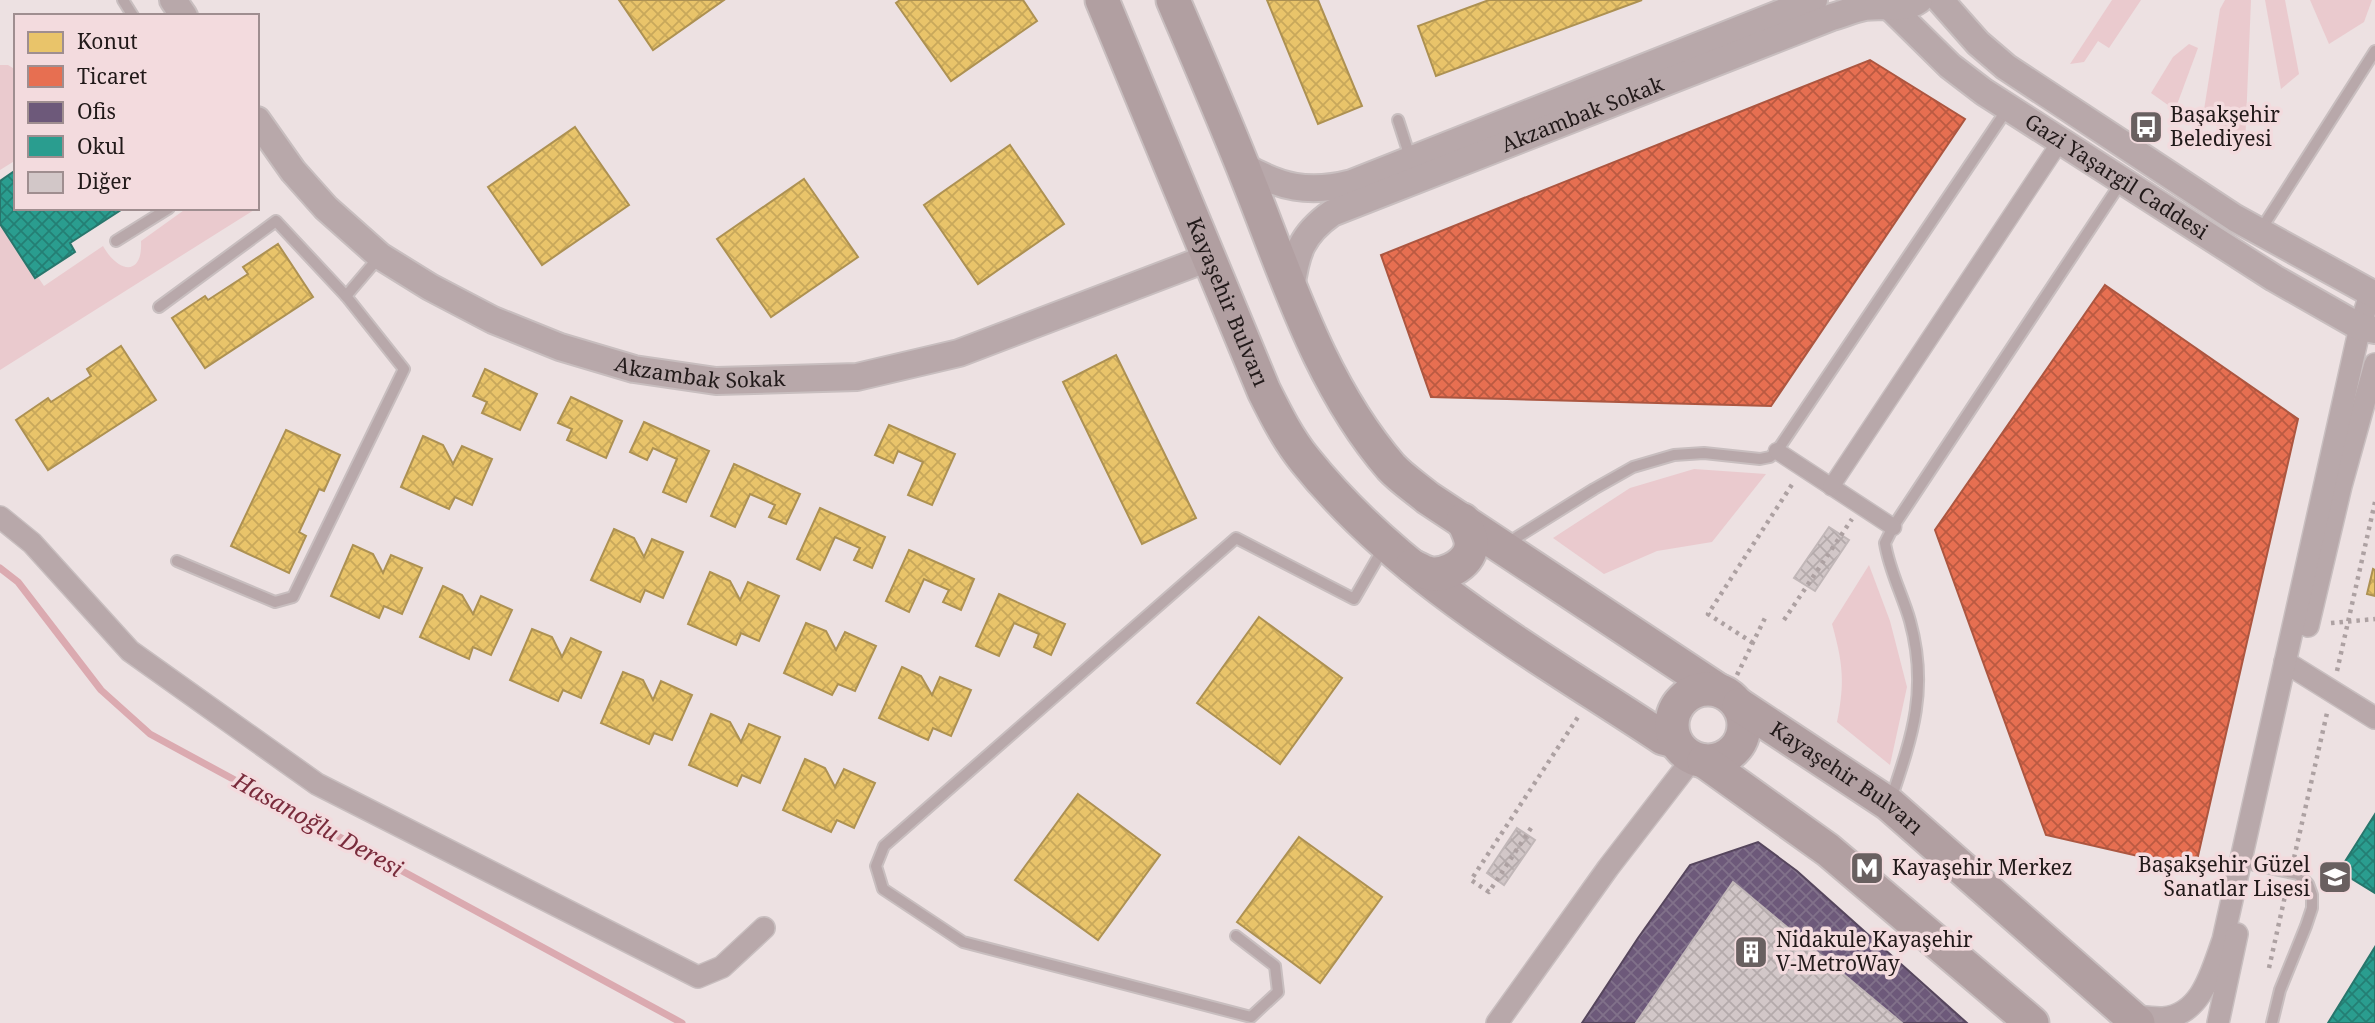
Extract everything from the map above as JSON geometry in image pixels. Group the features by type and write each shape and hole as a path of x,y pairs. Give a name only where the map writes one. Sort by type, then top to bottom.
{"main road":[{"name":"Kayaşehir Bulvarı","path":"1102,0 1264,391 1282,427 1319,476 1386,545 1457,601 1663,738 1691,753 1828,850 2032,1023"},
{"name":"Kayaşehir Bulvarı","path":"1173,0 1310,337 1335,387 1392,468 1428,498 1889,804 2134,1019"},
{"path":"1463,520 1472,543 1468,555"},
{"name":"Kayaşehir Bulvarı","path":"1412,566 1428,574 1440,574 1451,571 1468,555"},
{"path":"1691,753 1672,729 1678,705 1686,696 1697,690 1728,697"},
{"name":"Kayaşehir Bulvarı","path":"1691,753 1716,761 1727,757 1742,739 1743,716 1728,697"}],"street":[{"name":"Akzambak Sokak","path":"1291,289 1302,241 1317,223 1332,213 1415,169 1814,0"},
{"name":"Akzambak Sokak","path":"1242,165 1290,187 1331,188 1415,169 1832,17 1885,2 1903,8 1919,0"},
{"name":"Gazi Yaşargil Caddesi","path":"1885,2 1950,66 2008,108 2274,278 2368,328 2372,295 2235,218 2006,67 1978,43 1940,0"},
{"path":"2008,108 2027,81"},
{"name":"Akzambak Sokak","path":"259,123 293,171 327,208 380,256 430,287 493,320 560,347 634,369 716,381 857,377 959,353 1208,258"},
{"path":"1831,487 2060,142"},
{"path":"2134,1019 2164,1018 2183,1012 2194,1003 2207,986 2223,940 2291,666 2368,328"},
{"path":"2218,1023 2254,865 2291,666 2308,625 2341,486 2375,364"},
{"path":"1777,451 1893,527"},
{"path":"0,517 32,543 130,651 317,784 698,977 722,967 764,928"},
{"path":"2291,666 2375,719"},
{"path":"1497,1023 1691,753"}],"lane":[{"path":"2260,231 2375,51"},
{"path":"1468,555 1503,546 1633,467 1674,455 1704,453 1760,459 1770,457 1777,451 2008,108"},
{"path":"1398,120 1415,169"},
{"path":"1889,804 1911,741 1920,689 1918,658 1910,623 1885,543 2122,181"},
{"path":"116,241 166,210"},
{"path":"159,307 276,221 346,296 404,369 293,597 275,602 177,561"},
{"path":"346,296 380,256"},
{"path":"1236,936 1275,966 1278,992 1251,1017 962,942 883,889 876,866 884,846 1236,538 1354,599 1386,545"},
{"path":"2254,865 2298,874 2308,884 2312,895 2312,908 2280,990 2272,1023"}],"path":[{"path":"1753,643 1708,614 1795,480"},
{"path":"2268,973 2375,502"},
{"path":"1784,620 1841,535"},
{"path":"1728,697 1766,616"},
{"path":"2308,625 2375,619"},
{"path":"1531,828 1489,892 1471,880 1594,692"}],"shaded area":[{"path":"2112,0 2141,0 2109,48 2098,41 2084,62 2070,64"},
{"path":"2225,0 2251,0 2245,146 2203,116 2220,9"},
{"path":"2265,0 2285,0 2299,74 2281,89"},
{"path":"2310,0 2372,0 2364,22 2329,44"},
{"path":"2189,44 2198,48 2175,110 2151,93 2173,57"},
{"path":"0,65 8,65 14,69 14,161 0,170"},
{"path":"184,210 254,210 0,370 0,221 44,286 103,246 122,266 134,266 141,253 141,241"},
{"path":"1694,469 1766,474 1712,542 1657,551 1604,574 1553,538 1630,488"},
{"path":"1869,565 1890,621 1907,687 1890,765 1837,722 1842,673 1832,624"}],"building: Konut":[{"path":"619,0 724,0 653,50"},
{"path":"900,0 1023,0 1037,21 951,81 896,3"},
{"path":"1267,0 1318,0 1362,106 1318,124"},
{"path":"1489,0 1642,0 1436,76 1418,26"},
{"path":"575,127 629,205 542,265 488,187"},
{"path":"1809,130 1848,223 1745,267 1706,173"},
{"path":"1010,145 1064,224 978,284 924,205"},
{"path":"804,179 858,257 771,317 717,239"},
{"path":"1489,214 1514,275 1511,276 1516,290 1520,288 1530,312 1507,323 1511,332 1480,345 1476,336 1460,343 1463,349 1447,356 1421,293 1425,291 1420,278 1416,279 1407,256 1465,232 1462,225"},
{"path":"278,244 313,297 205,368 172,318 205,296 208,300 248,274 243,267"},
{"path":"1571,336 1676,339 1674,399 1569,396"},
{"path":"2169,342 2261,402 2201,493 2109,433"},
{"path":"121,346 156,400 48,470 16,420 48,398 51,402 91,376 87,369"},
{"path":"1116,355 1196,518 1142,544 1063,382"},
{"path":"485,369 537,394 520,430 482,413 487,402 473,396"},
{"path":"571,397 622,421 606,458 567,440 572,429 558,423"},
{"path":"644,422 709,451 686,502 663,492 677,459 653,448 647,460 630,452"},
{"path":"889,425 955,454 932,505 908,495 923,462 898,451 893,463 875,455"},
{"path":"286,430 340,455 324,491 319,489 299,532 306,536 289,573 231,546"},
{"path":"423,436 443,445 453,464 462,446 492,459 472,505 455,497 449,509 401,487"},
{"path":"734,464 800,494 786,524 769,517 775,505 750,494 735,527 711,516"},
{"path":"820,508 885,537 872,568 854,560 860,548 835,537 820,570 797,559"},
{"path":"614,529 634,538 644,557 652,539 683,552 663,598 645,590 640,602 591,580"},
{"path":"353,545 373,554 383,573 391,555 422,568 402,614 384,606 379,618 331,596"},
{"path":"2058,546 2063,562 2056,564 2062,582 2069,579 2082,626 2059,634 2057,629 2043,634 2045,639 1984,660 1978,642 1984,639 1963,578 1984,570 1986,576 2001,571 1999,566"},
{"path":"909,550 974,579 961,610 943,602 949,590 924,579 909,612 886,601"},
{"path":"2373,569 2375,570 2375,596 2367,594"},
{"path":"710,572 730,581 740,600 748,582 779,596 759,641 741,633 736,645 688,624"},
{"path":"443,586 462,595 473,614 481,596 512,610 491,655 473,647 469,659 420,637"},
{"path":"999,594 1065,624 1051,655 1034,647 1039,634 1014,623 999,656 976,646"},
{"path":"1259,617 1342,678 1280,764 1197,703"},
{"path":"806,623 826,631 836,650 845,632 876,646 855,691 838,684 832,695 784,673"},
{"path":"532,629 552,637 562,657 571,638 601,652 581,698 563,690 558,701 510,680"},
{"path":"902,667 921,676 932,695 940,677 971,690 951,736 933,728 928,740 879,718"},
{"path":"623,672 643,680 653,700 661,681 692,695 672,740 654,733 649,744 601,723"},
{"path":"711,714 730,722 741,742 749,724 780,737 760,783 742,775 737,786 689,765"},
{"path":"2106,742 2203,761 2184,858 2075,837 2082,805 2093,808"},
{"path":"805,759 825,768 835,787 844,769 875,783 854,828 837,820 831,832 783,810"},
{"path":"1078,794 1160,855 1098,940 1015,880"},
{"path":"1299,837 1382,897 1320,983 1237,922"}],"building: Ticaret":[{"path":"1870,60 1965,119 1771,406 1431,397 1381,255"},
{"path":"2105,285 2298,419 2195,869 2046,835 1935,530"}],"building: Ofis":[{"name":"Nidakule Kayaşehir V-MetroWay","path":"1758,842 1797,871 1967,1023 1582,1023 1690,865"}],"building: Okul":[{"path":"14,171 14,210 121,210 70,243 75,252 35,278 0,224 0,181"},
{"path":"2375,814 2375,893 2339,871"},
{"path":"2375,947 2375,1023 2328,1023"}],"building: Diğer":[{"path":"1829,527 1849,540 1815,591 1794,578"},
{"path":"1517,828 1535,840 1504,885 1487,873"},
{"name":"Nidakule Kayaşehir V-MetroWay","path":"1733,882 1902,1023 1636,1023"}],"waterway":[{"name":"Hasanoğlu Deresi","path":"0,568 18,582 101,690 150,734 682,1023"}],"place":[{"name":"Başakşehir Belediyesi","path":"2146,127"},
{"name":"Kayaşehir Merkez","path":"1867,868"},
{"name":"Başakşehir Güzel Sanatlar Lisesi","path":"2335,877"},
{"name":"Nidakule Kayaşehir V-MetroWay","path":"1751,952"}]}
